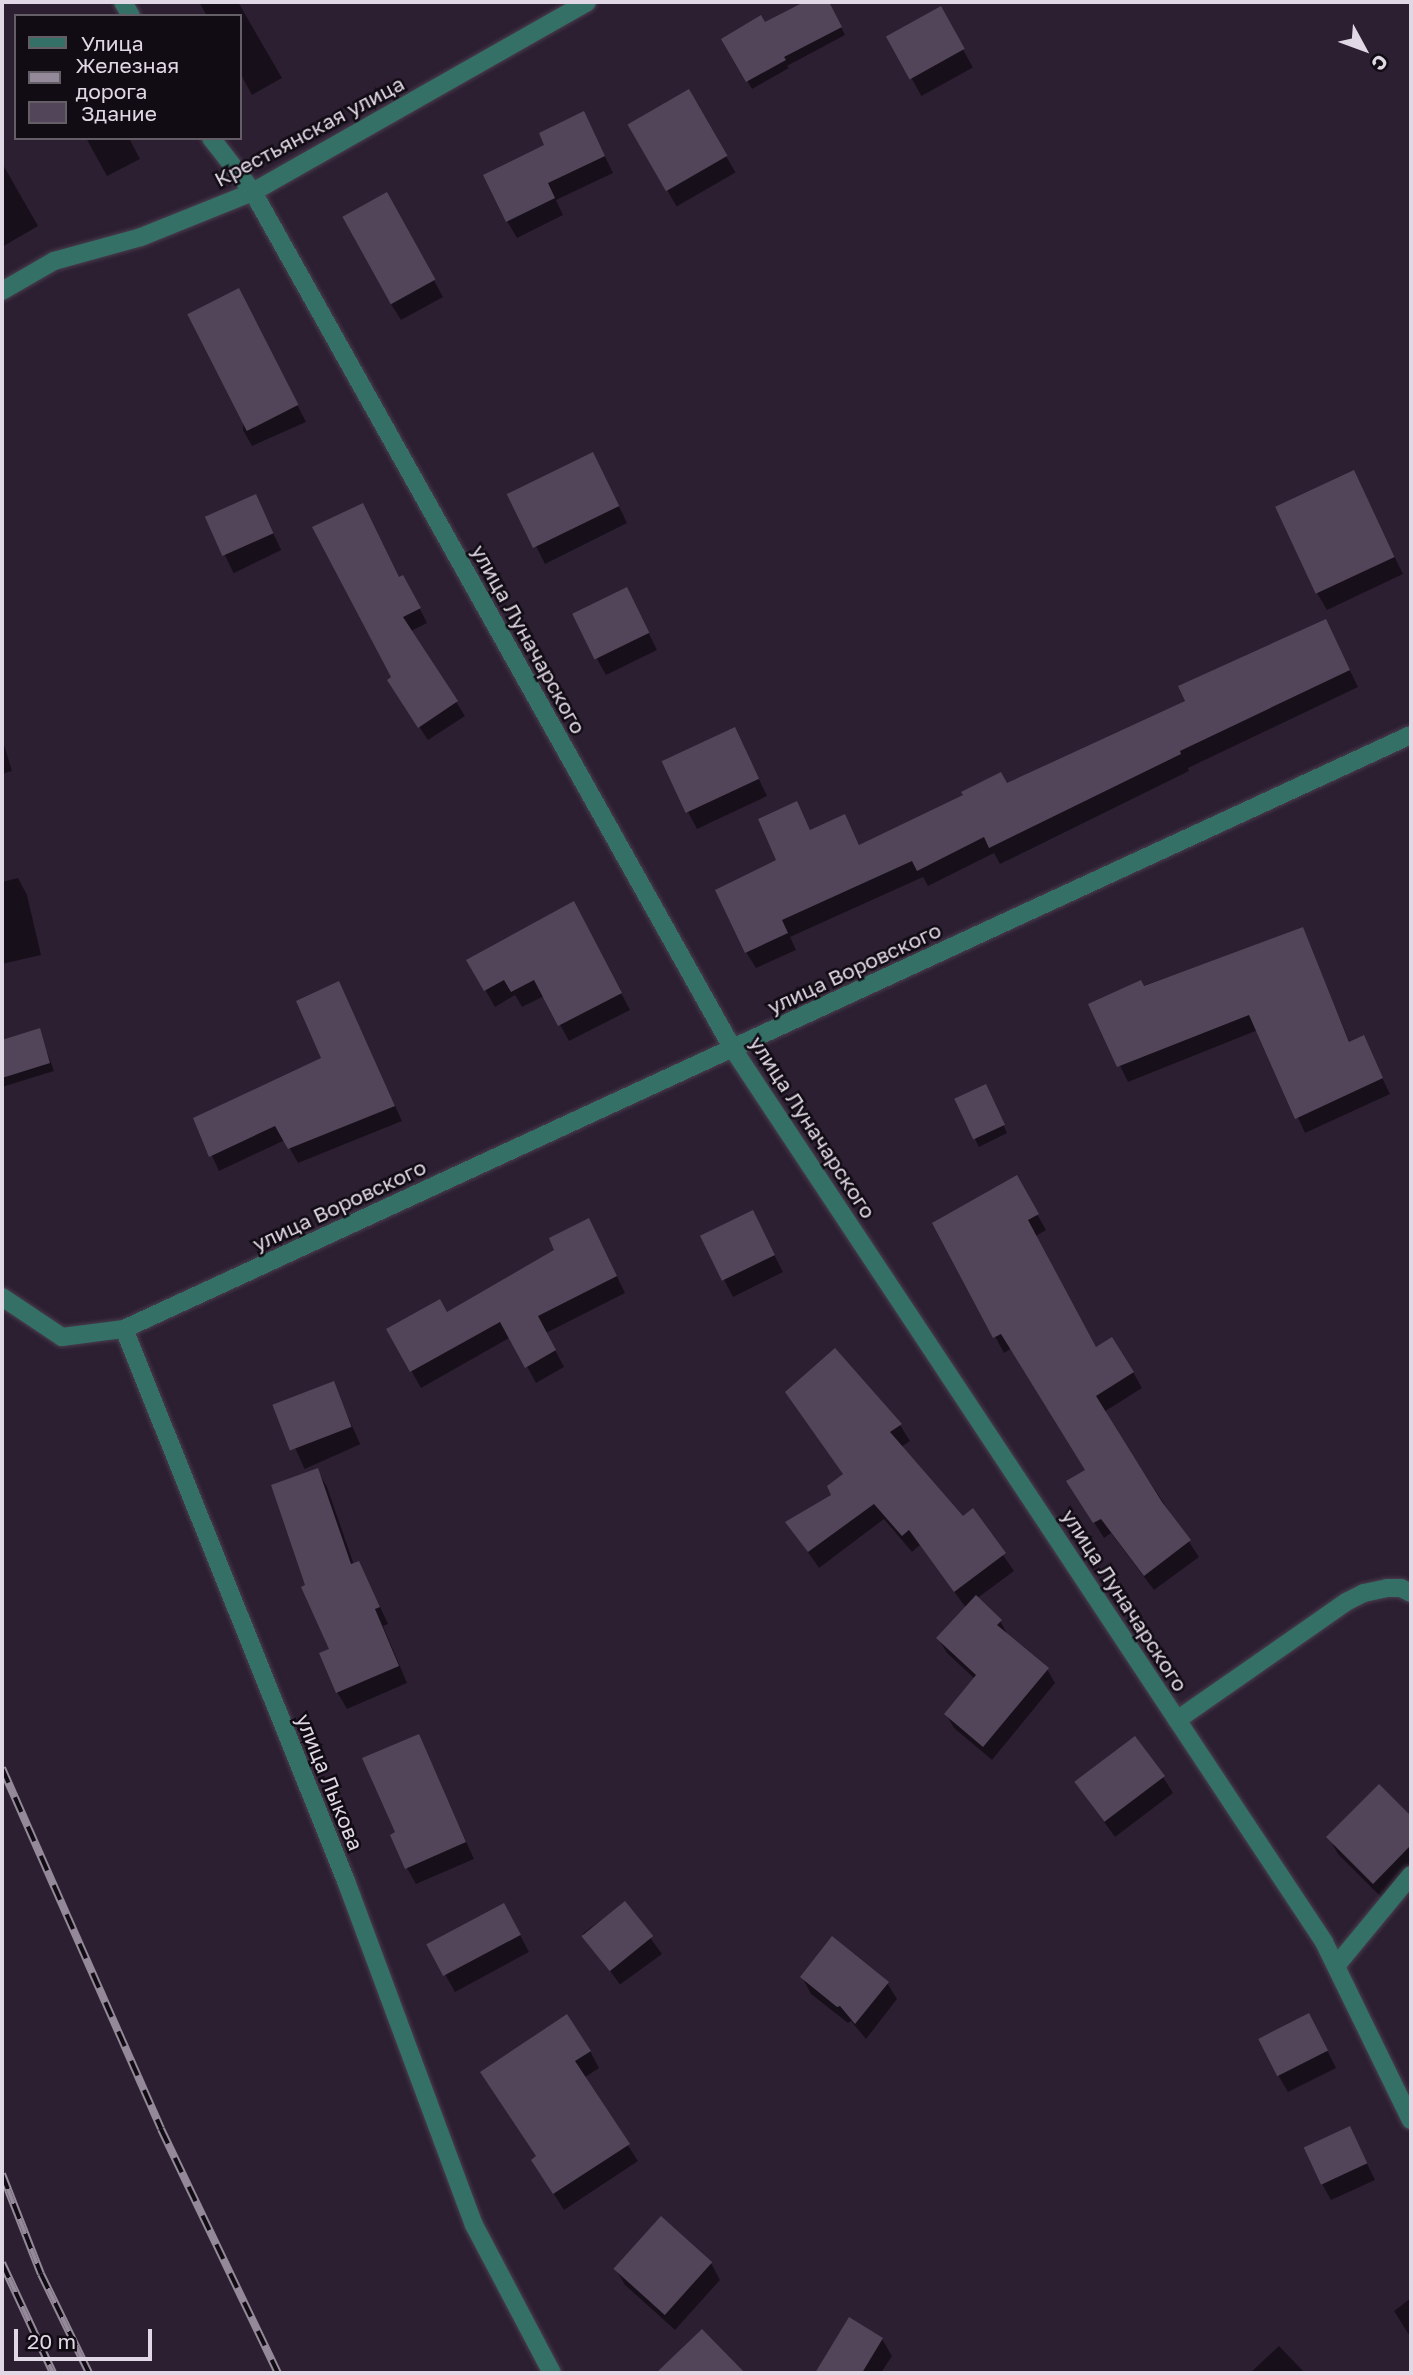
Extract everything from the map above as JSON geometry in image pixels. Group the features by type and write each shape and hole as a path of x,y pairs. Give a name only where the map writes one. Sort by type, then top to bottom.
{"street":[{"name":"Крестьянская улица","path":"2,291 54,261 141,237 253,192 587,2"},
{"name":"улица Луначарского","path":"213,140 253,192 733,1049 1324,1942 1411,2120"},
{"name":"улица Воровского","path":"124,1329 1411,734"},
{"path":"2,1297 62,1337 124,1329"},
{"name":"улица Лыкова","path":"124,1329 346,1881 474,2225 552,2373"},
{"path":"1177,1720 1355,1598 1387,1588 1401,1588 1411,1593"},
{"path":"1336,1966 1411,1875"}],"building":[{"path":"804,2 829,2 842,27 784,57 786,60 746,82 721,39 761,15 765,22"},
{"path":"941,6 965,49 910,79 886,37"},
{"path":"689,89 728,156 666,191 628,124"},
{"path":"584,111 605,156 548,183 555,198 506,222 483,175 544,145 539,133"},
{"path":"387,192 435,279 391,304 342,217"},
{"path":"239,288 298,405 247,431 187,314"},
{"path":"593,452 619,506 533,548 507,494"},
{"path":"1354,470 1395,557 1316,594 1275,507"},
{"path":"256,494 273,533 222,556 205,517"},
{"path":"363,503 399,577 403,575 421,608 403,617 458,701 418,728 387,680 391,677 312,527"},
{"path":"627,587 649,633 595,660 572,614"},
{"path":"1326,619 1350,670 1180,751 1181,754 989,848 984,837 917,871 912,861 782,920 788,933 745,953 715,890 776,860 758,819 797,801 810,830 845,814 859,845 963,795 961,792 1001,772 1007,783 1185,701 1178,686"},
{"path":"735,727 759,779 686,813 662,761"},
{"path":"574,901 622,993 558,1026 534,980 511,992 504,980 484,991 466,960"},
{"path":"1303,927 1349,1042 1364,1035 1383,1078 1295,1119 1249,1015 1117,1067 1088,1004 1141,980 1144,986"},
{"path":"339,981 395,1106 288,1149 275,1126 209,1157 193,1118 321,1058 296,1001"},
{"path":"40,1028 50,1063 2,1078 2,1040"},
{"path":"986,1084 1005,1125 973,1140 954,1099"},
{"path":"1017,1175 1039,1214 1028,1220 1096,1347 1112,1337 1134,1372 1096,1396 1162,1502 1191,1540 1144,1576 1101,1519 1093,1523 1066,1481 1085,1470 1001,1334 993,1338 932,1223"},
{"path":"753,1210 775,1255 722,1281 700,1236"},
{"path":"589,1218 617,1276 538,1316 556,1350 525,1368 500,1322 410,1372 386,1329 440,1299 447,1312 554,1250 549,1238"},
{"path":"835,1348 902,1424 890,1432 963,1516 973,1508 1006,1553 954,1592 909,1530 902,1536 874,1504 808,1552 785,1522 831,1495 827,1486 843,1474 785,1392"},
{"path":"334,1381 352,1427 290,1450 272,1405"},
{"path":"318,1468 351,1564 359,1561 380,1607 375,1609 399,1666 336,1693 319,1653 329,1649 301,1587 305,1585 271,1485"},
{"path":"976,1595 1002,1620 997,1625 1049,1668 983,1747 944,1714 976,1675 936,1638"},
{"path":"419,1734 466,1842 405,1869 390,1835 395,1832 362,1758"},
{"path":"1135,1736 1165,1776 1104,1822 1074,1782"},
{"path":"1379,1784 1411,1816 1411,1845 1373,1884 1326,1837"},
{"path":"625,1901 653,1936 610,1971 581,1936"},
{"path":"504,1903 521,1935 443,1976 426,1944"},
{"path":"832,1936 889,1982 855,2024 840,2006 837,2007 800,1977"},
{"path":"1309,2013 1328,2050 1277,2076 1258,2039"},
{"path":"567,2014 591,2051 575,2061 630,2144 553,2194 531,2160 536,2156 480,2072"},
{"path":"1350,2126 1367,2163 1321,2185 1304,2148"},
{"path":"661,2216 712,2262 665,2315 613,2269"},
{"path":"849,2317 883,2338 862,2373 815,2373"},
{"path":"702,2329 745,2373 656,2373"}],"railway":[{"path":"2,1768 161,2129 278,2373"},
{"path":"2,2174 41,2274 89,2373"},
{"path":"2,2263 53,2373"}]}
